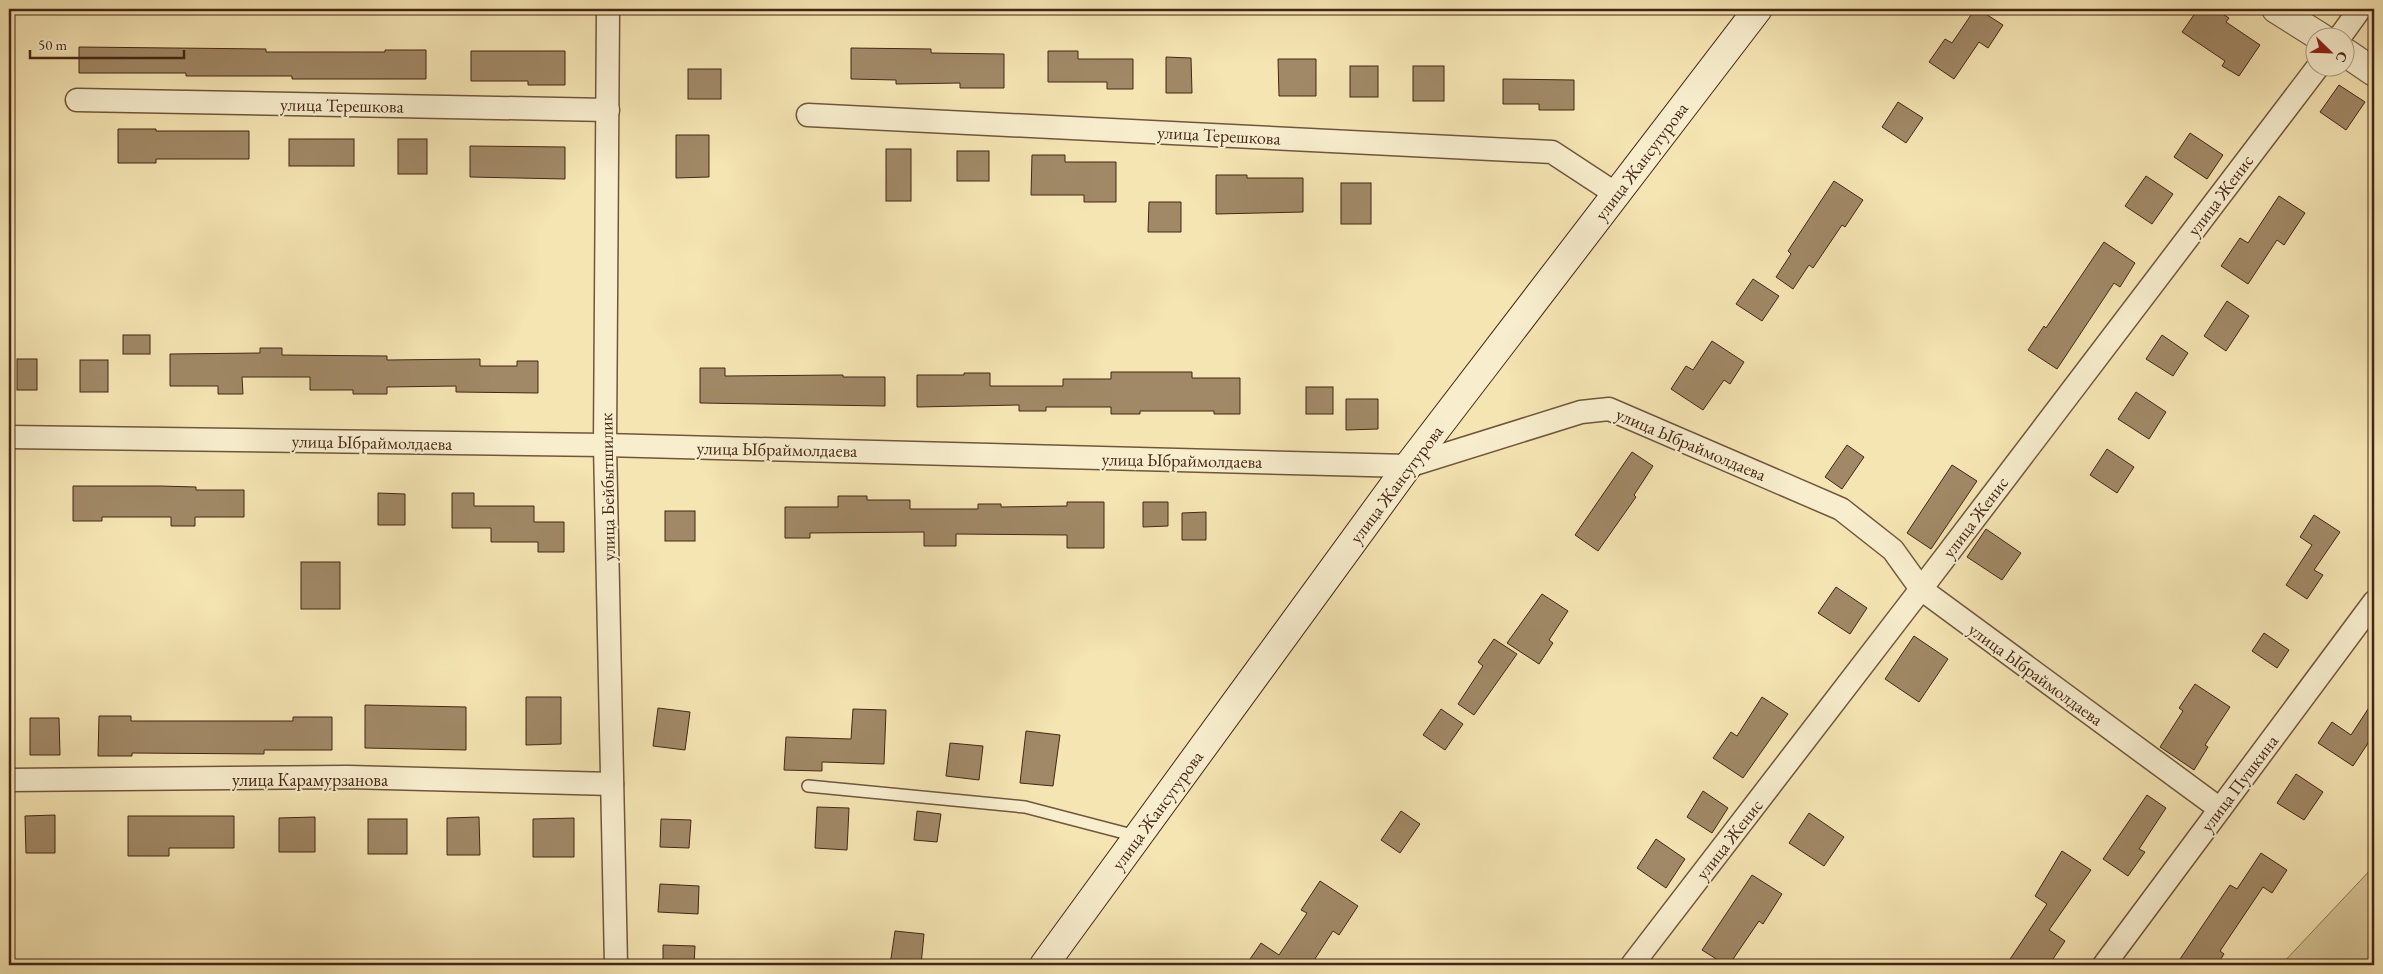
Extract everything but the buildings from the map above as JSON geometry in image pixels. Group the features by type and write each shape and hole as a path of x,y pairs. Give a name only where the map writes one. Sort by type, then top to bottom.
{"main road":[{"name":"улица Жансугурова","path":"1044,965 1408,466 1758,9"},
{"path":"2276,9 2306,28"},
{"path":"2356,60 2374,72"}],"street":[{"name":"улица Бейбытшилик","path":"608,9 605,445 616,965"},
{"path":"2346,28 2360,9"},
{"name":"улица Женис","path":"1632,965 1921,589 2308,78"},
{"name":"улица Терешкова","path":"77,100 608,110"},
{"name":"улица Терешкова","path":"808,115 1552,152 1616,194"},
{"name":"улица Ыбраймолдаева","path":"9,437 605,445 1408,466 1581,412 1609,409 1841,509 1893,550 1921,589 2220,809"},
{"name":"улица Пушкина","path":"2104,965 2374,602"},
{"name":"улица Карамурзанова","path":"9,780 348,777 612,784"}],"lane":[{"path":"808,786 1025,807 1138,837"}],"shaded area":[{"path":"2374,866 2374,965 2281,965"}]}
